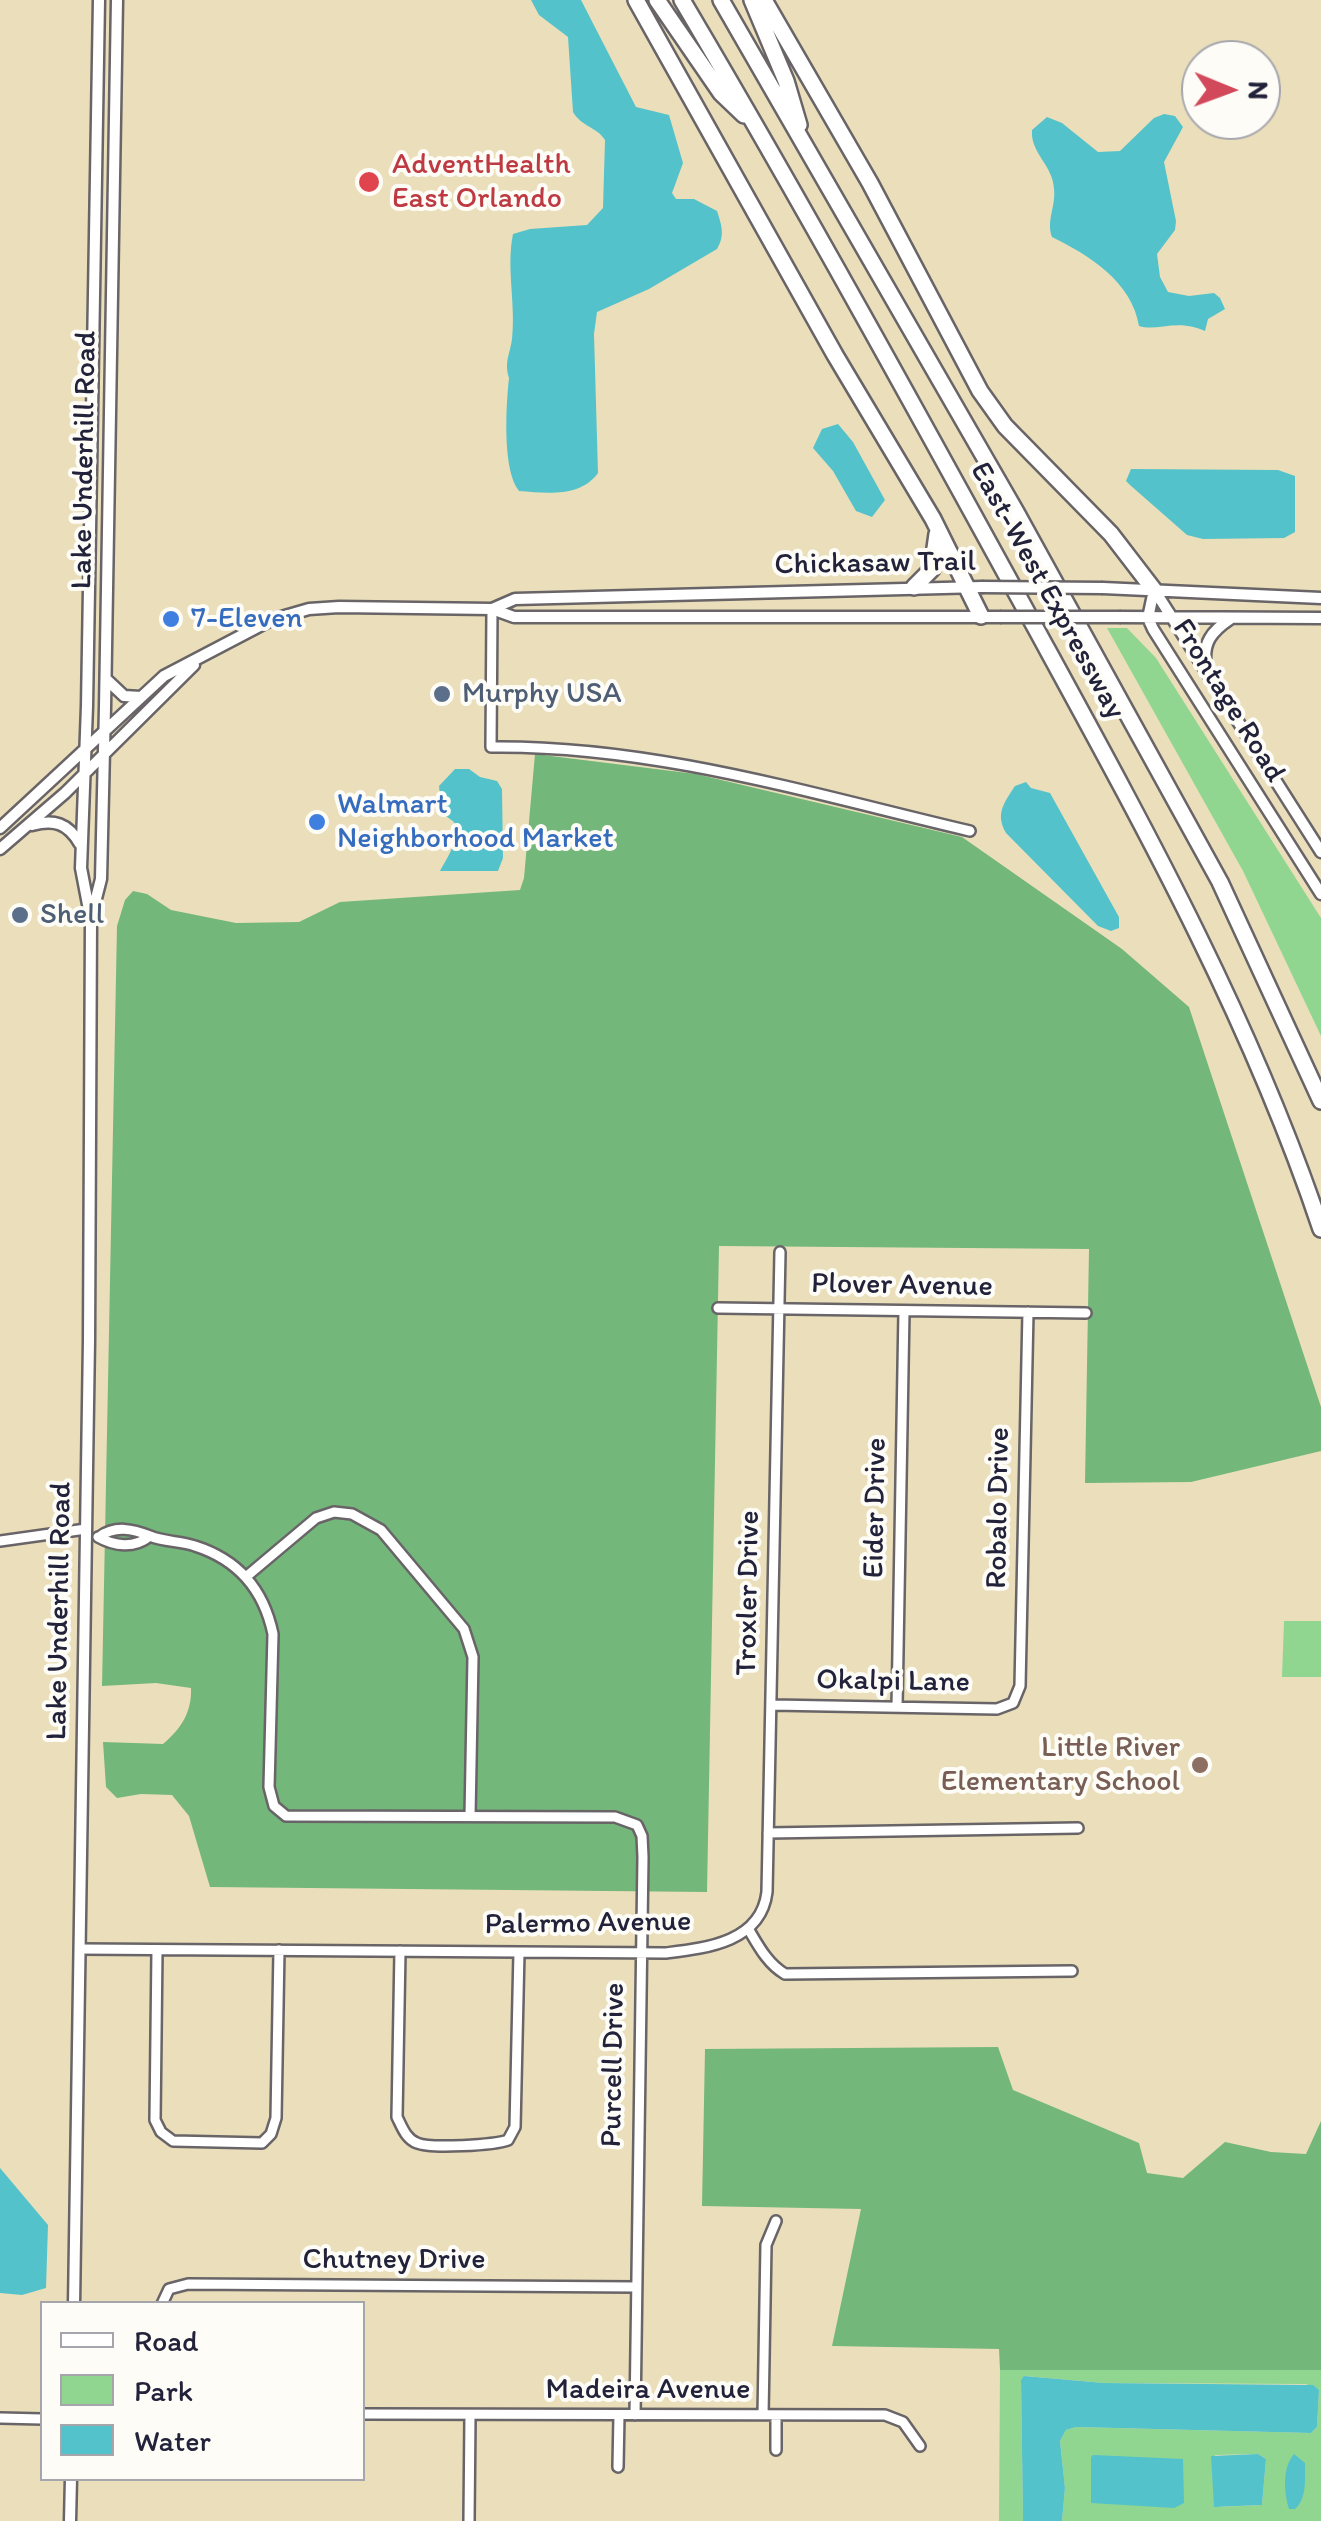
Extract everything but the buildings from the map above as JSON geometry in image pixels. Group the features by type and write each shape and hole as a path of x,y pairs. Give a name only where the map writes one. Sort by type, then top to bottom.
{"highway":[{"path":"636,0 835,355 975,588 981,616"},
{"path":"657,0 720,94 758,128"},
{"name":"East-West Expressway","path":"682,0 758,128 1118,776 1201,936 1269,1088 1321,1229"},
{"name":"East-West Expressway","path":"722,0 1016,512 1220,882 1321,1101"},
{"path":"752,0 786,81 807,152"},
{"path":"764,0 870,182 980,391 1004,426 1111,534 1154,590"},
{"path":"914,587 932,570 938,542 936,525"}],"street":[{"name":"Lake Underhill Road","path":"74,2301 91,920 81,868 99,0"},
{"name":"Lake Underhill Road","path":"91,920 101,879 117,0"},
{"path":"96,179 114,223"},
{"path":"94,328 111,368"},
{"name":"Chickasaw Trail","path":"492,609 515,599 914,587 1103,588 1321,598"},
{"name":"Frontage Road","path":"1154,590 1321,852"},
{"name":"Frontage Road","path":"1154,590 1148,618 1321,894"},
{"path":"492,609 491,747 591,750 700,767 970,832"},
{"name":"Chickasaw Trail","path":"0,828 164,676 198,661 258,625 309,610 492,609 514,617 1321,618"},
{"path":"1208,672 1204,655 1210,636 1232,618"},
{"name":"Chickasaw Trail","path":"0,849 104,756 198,661"},
{"path":"106,679 124,696 142,696"},
{"path":"31,825 59,822 72,832 82,848"},
{"name":"Troxler Drive","path":"749,1930 758,1922 766,1902 780,1252"},
{"name":"Plover Avenue","path":"718,1308 1086,1313"},
{"name":"Eider Drive","path":"897,1707 904,1310"},
{"name":"Robalo Drive","path":"1012,1702 1020,1686 1028,1312"},
{"path":"0,1540 86,1533 100,1537 109,1530 140,1530 213,1553 247,1576 268,1612 273,1634 269,1787 274,1806 286,1816 470,1816 473,1657 469,1642 464,1629 381,1530 352,1514 334,1512 316,1518 247,1576"},
{"name":"Okalpi Lane","path":"772,1705 997,1709 1012,1702"},
{"name":"Purcell Drive","path":"470,1816 615,1817 637,1825 642,1836 634,2415"},
{"path":"768,1832 1078,1828"},
{"path":"749,1930 774,1968 785,1974 1072,1971"},
{"name":"Palermo Avenue","path":"80,1950 640,1954 718,1944 749,1930"},
{"path":"156,1950 155,2120 173,2141 262,2143 272,2134 276,2118 279,1950"},
{"path":"400,1951 397,2117 405,2133 418,2144 495,2145 508,2140 515,2127 519,1952"},
{"path":"763,2415 766,2245 776,2220"},
{"name":"Chutney Drive","path":"163,2301 168,2289 188,2284 636,2286"},
{"name":"Madeira Avenue","path":"365,2414 891,2416 911,2430 920,2446"},
{"path":"469,2521 470,2415"},
{"path":"618,2467 619,2415"},
{"path":"776,2416 776,2450"},
{"path":"0,2418 40,2419"},
{"path":"70,2521 71,2481"}],"green space":[{"path":"1107,628 1127,628 1156,658 1321,918 1321,1036 1243,871"},
{"path":"535,754 696,774 962,837 1122,949 1189,1007 1321,1407 1321,1451 1191,1482 1085,1483 1089,1249 719,1246 707,1892 210,1887 189,1816 172,1795 117,1798 106,1787 103,1742 163,1744 184,1719 191,1688 156,1683 102,1686 117,926 125,900 133,891 147,894 171,910 236,923 299,922 340,902 520,890"},
{"path":"1284,1621 1321,1621 1321,1677 1282,1677"},
{"path":"998,2047 1013,2090 1139,2143 1147,2173 1183,2178 1225,2142 1271,2152 1306,2154 1321,2121 1321,2370 1000,2370 999,2349 832,2346 861,2209 702,2206 705,2049"},
{"path":"1000,2370 1321,2370 1321,2521 1062,2521 1065,2488 1060,2441 1066,2430 1076,2427 1311,2433 1317,2427 1319,2390 1306,2384 1104,2383 1025,2376 1021,2380 1023,2521 999,2521","holes":["1258,2454 1266,2459 1262,2505 1219,2507 1215,2455"]}],"water":[{"path":"531,0 581,0 636,107 669,115 683,163 672,193 676,199 694,199 717,211 722,231 717,249 649,289 597,312 594,334 598,473 582,487 551,493 519,491 510,468 506,420 513,326 513,234 587,225 603,208 605,140 573,112 568,37 539,15"},
{"path":"1164,114 1175,116 1181,124 1164,162 1176,221 1175,230 1157,254 1160,277 1168,292 1189,296 1214,293 1220,298 1225,309 1208,319 1205,331 1176,325 1139,326 1135,310 1118,283 1094,261 1052,237 1053,181 1034,146 1032,130 1047,117 1062,123 1098,152 1120,151 1154,118"},
{"path":"838,424 853,442 885,500 872,517 856,511 833,471 813,448 822,429"},
{"path":"1131,469 1278,470 1295,476 1295,532 1284,538 1203,539 1187,535 1126,481"},
{"path":"455,769 469,769 480,777 497,781 502,789 503,858 498,871 440,871 452,848 455,829 454,822 442,813 439,786"},
{"path":"1026,782 1031,788 1050,793 1119,917 1119,928 1111,931 1098,926 1006,833 1002,809 1015,786"},
{"path":"0,2168 48,2225 46,2288 22,2295 0,2293"},
{"path":"1024,2376 1104,2383 1313,2385 1319,2390 1317,2427 1311,2433 1076,2427 1066,2430 1060,2441 1065,2488 1062,2521 1023,2521"},
{"path":"1258,2454 1266,2459 1262,2505 1214,2507 1211,2456"},
{"path":"1294,2454 1305,2463 1304,2488 1299,2505 1289,2509 1285,2480"},
{"path":"1093,2455 1183,2459 1184,2503 1174,2508 1091,2503"}],"place":[{"name":"AdventHealth East Orlando","path":"369,182"},
{"name":"7-Eleven","path":"171,619"},
{"name":"Murphy USA","path":"442,694"},
{"name":"Walmart Neighborhood Market","path":"317,822"},
{"name":"Shell","path":"20,915"},
{"name":"Little River Elementary School","path":"1200,1765"}]}
